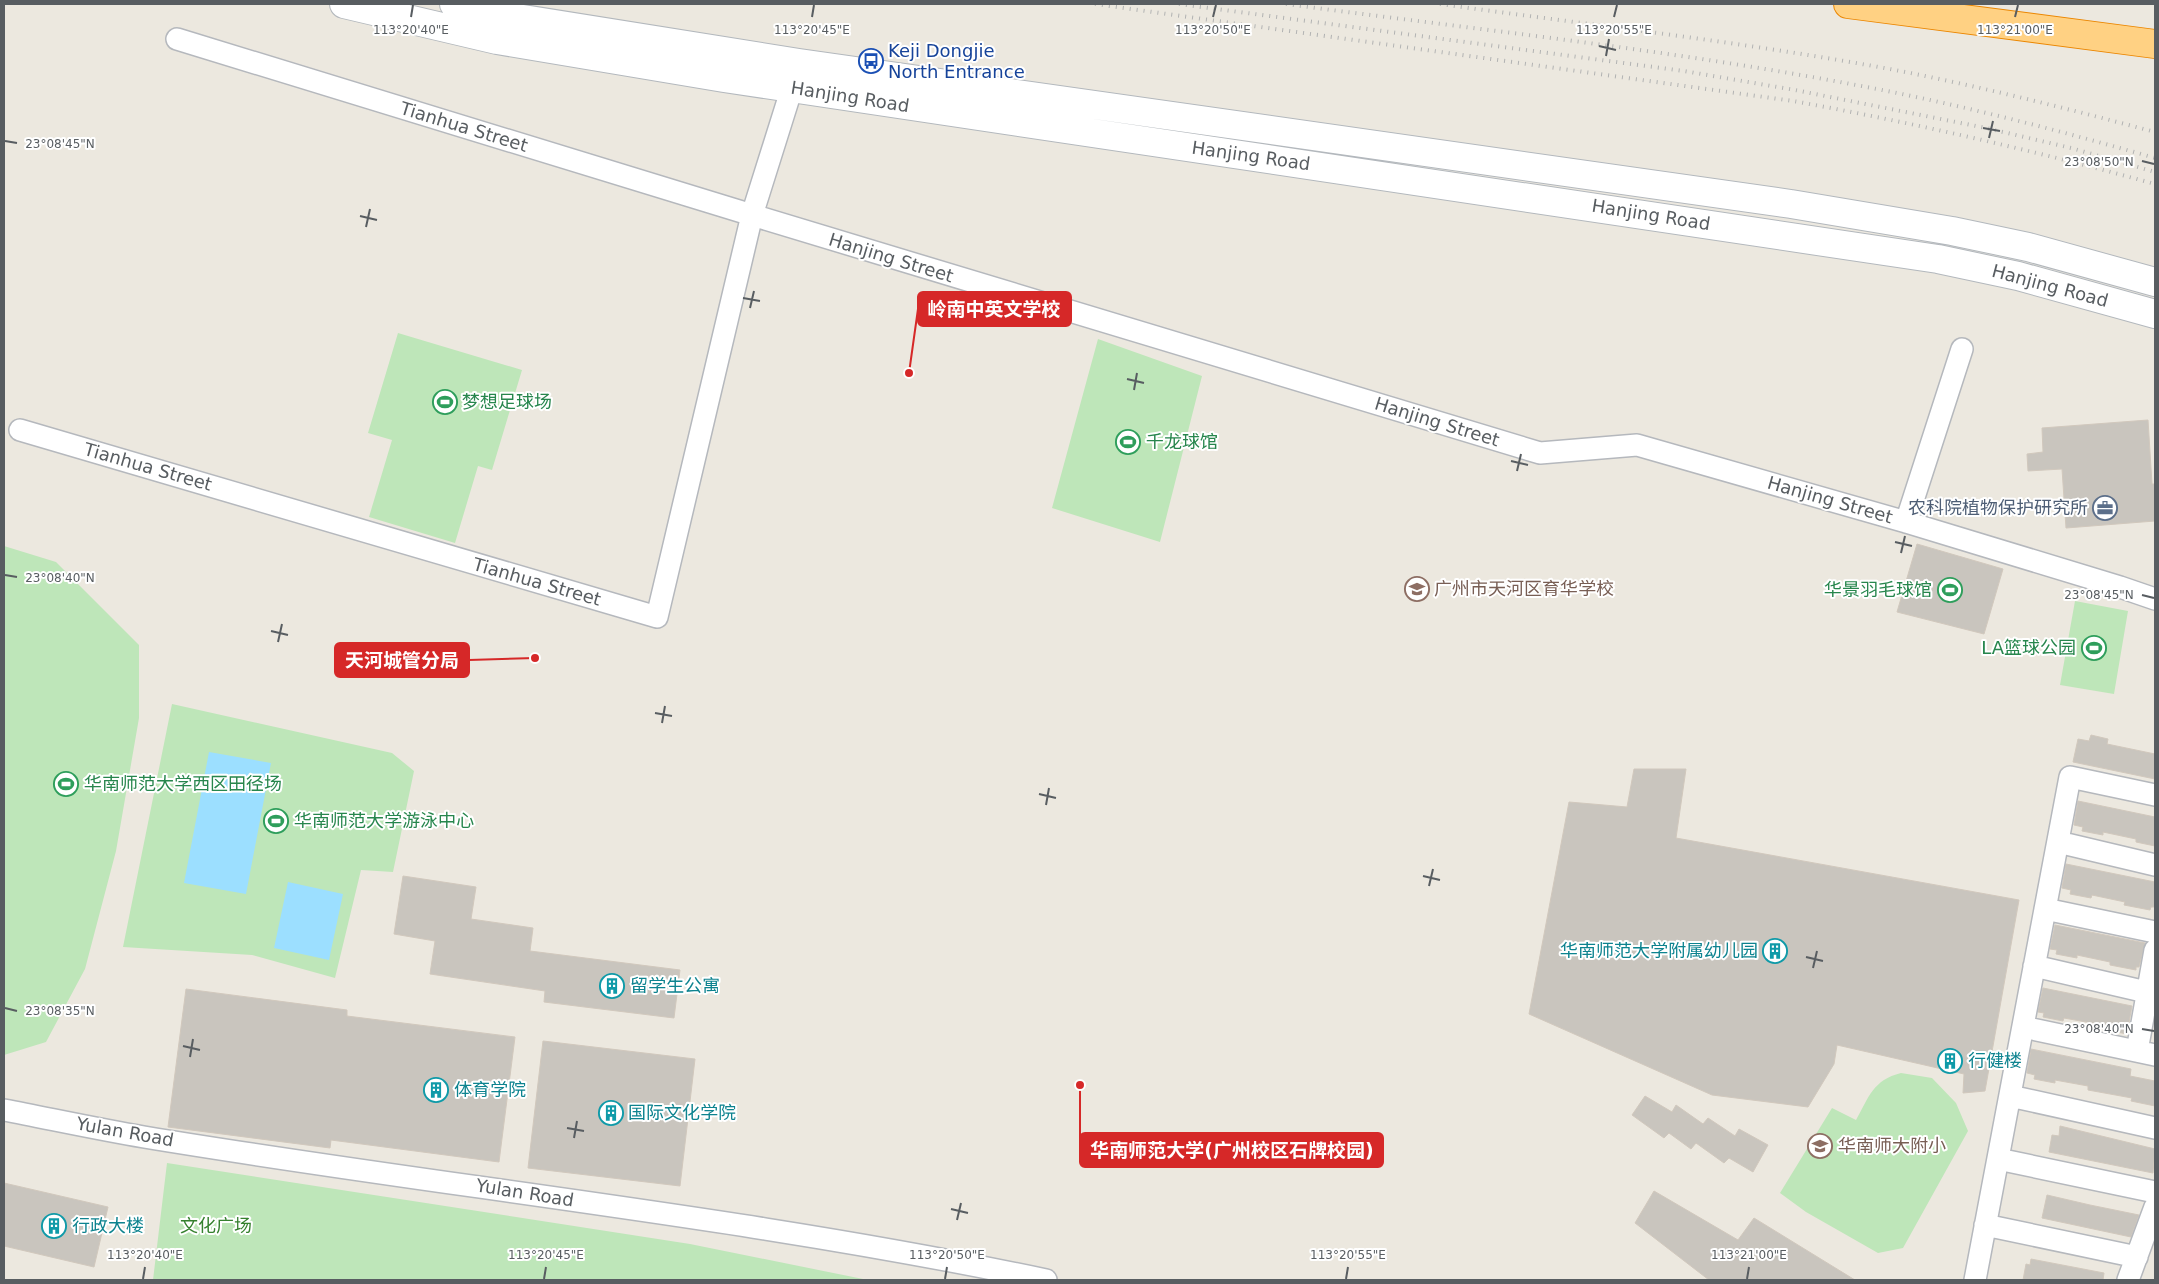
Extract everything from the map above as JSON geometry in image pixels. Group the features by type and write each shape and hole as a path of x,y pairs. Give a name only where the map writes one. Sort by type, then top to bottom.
{"highway":[{"path":"1848,4 2155,44"}],"street":[{"name":"Hanjing Road","path":"344,4 497,40 796,75 1560,170 1847,213 2028,247 2155,282"},
{"name":"Hanjing Road","path":"454,4 492,14 796,75 870,101 1503,192 1938,259 2018,276 2155,314"},
{"name":"Tianhua Street","path":"177,39 752,215"},
{"name":"Tianhua Street","path":"20,430 657,617 752,215 796,75"},
{"name":"Hanjing Street","path":"752,215 1540,453 1637,446 1906,522 2120,587 2155,600"},
{"path":"1906,522 1962,349"},
{"path":"1975,1280 2070,777 2155,795"},
{"path":"2058,842 2155,865"},
{"path":"2045,909 2155,932"},
{"path":"2023,1027 2146,1053 2155,950"},
{"path":"2034,966 2151,993"},
{"path":"2010,1096 2155,1128"},
{"name":"Yulan Road","path":"4,1110 144,1137 521,1194 698,1217 944,1259 1046,1280"},
{"path":"1998,1160 2155,1192"},
{"path":"2128,1280 2155,1207"},
{"path":"1986,1225 2136,1257"}],"green space":[{"name":"梦想足球场","path":"398,333 522,370 492,470 478,466 455,543 369,517 392,440 368,433"},
{"name":"千龙球馆","path":"1098,339 1202,376 1160,542 1052,508"},
{"name":"华南师范大学西区田径场","path":"4,546 56,562 139,645 139,718 116,851 85,969 46,1042 4,1055"},
{"name":"LA篮球公园","path":"2075,601 2128,611 2114,694 2060,685"},
{"name":"华南师范大学游泳中心","path":"172,704 392,753 414,771 393,872 361,870 335,978 252,955 123,947"},
{"path":"1901,1073 1932,1078 1956,1103 1968,1131 1903,1248 1878,1253 1806,1212 1780,1193 1832,1108 1856,1120 1873,1090 1884,1080"},
{"name":"文化广场","path":"167,1163 690,1244 868,1280 153,1280"}],"water":[{"path":"209,752 271,763 246,894 184,883"},
{"path":"288,882 343,894 329,960 274,948"}],"building":[{"path":"2148,420 2152,484 2155,484 2155,521 2066,528 2062,469 2028,471 2027,454 2043,452 2042,428"},
{"name":"华景羽毛球馆","path":"1917,544 2003,569 1984,634 1897,612"},
{"path":"2091,735 2108,739 2107,744 2155,754 2155,779 2073,762 2078,739 2089,741"},
{"name":"华南师范大学附属幼儿园","path":"1634,769 1686,769 1676,838 2019,900 1985,1091 1963,1093 1964,1074 1837,1045 1834,1064 1808,1107 1712,1095 1529,1014 1569,802 1627,807"},
{"path":"2078,801 2155,817 2155,846 2136,842 2136,839 2103,832 2103,835 2082,831 2083,827 2074,825"},
{"path":"2066,864 2155,882 2155,907 2151,907 2150,910 2124,905 2125,902 2092,895 2091,898 2070,894 2071,890 2062,888"},
{"path":"403,876 476,887 471,919 533,928 530,951 680,970 674,1018 544,1002 545,991 430,974 435,941 394,934"},
{"path":"2055,925 2145,943 2139,967 2136,967 2136,970 2110,965 2110,962 2077,955 2077,958 2056,954 2057,950 2050,949"},
{"path":"2043,988 2132,1006 2127,1034 2096,1028 2097,1024 2064,1018 2063,1021 2043,1017 2044,1013 2038,1012"},
{"path":"186,989 347,1010 347,1016 515,1037 499,1162 331,1140 330,1148 168,1127"},
{"name":"国际文化学院","path":"543,1041 695,1059 680,1186 528,1168"},
{"path":"2031,1049 2131,1069 2130,1076 2155,1081 2155,1106 2131,1101 2132,1098 2088,1090 2088,1086 2055,1080 2055,1083 2034,1079 2035,1075 2027,1073"},
{"path":"1645,1096 1672,1112 1676,1105 1703,1124 1708,1118 1735,1136 1739,1129 1768,1145 1753,1172 1729,1158 1724,1163 1696,1143 1691,1149 1669,1133 1664,1138 1632,1115"},
{"path":"2060,1126 2155,1149 2153,1173 2049,1152 2052,1135 2059,1136"},
{"name":"行政大楼","path":"4,1183 108,1207 94,1267 4,1246"},
{"path":"1654,1191 1738,1240 1754,1218 1855,1280 1709,1280 1635,1223"},
{"path":"2047,1195 2139,1215 2131,1237 2042,1218"},
{"path":"2031,1259 2104,1273 2103,1280 2023,1280 2026,1264 2030,1265"}],"railway":[{"path":"1095,4 1793,101 1975,138 2155,184"},
{"path":"1179,4 1684,71 1795,90 1986,128 2071,148 2155,172"},
{"path":"1286,4 1590,43 1817,78 1991,114 2155,158"},
{"path":"1440,4 1724,42 1895,70 2026,99 2155,132"}],"place":[{"name":"Keji Dongjie North Entrance","path":"871,61"},
{"name":"岭南中英文学校","path":"909,373"},
{"name":"梦想足球场","path":"445,402"},
{"name":"千龙球馆","path":"1128,442"},
{"name":"农科院植物保护研究所","path":"2105,508"},
{"name":"广州市天河区育华学校","path":"1417,589"},
{"name":"华景羽毛球馆","path":"1950,590"},
{"name":"LA篮球公园","path":"2094,648"},
{"name":"天河城管分局","path":"535,658"},
{"name":"华南师范大学西区田径场","path":"66,784"},
{"name":"华南师范大学游泳中心","path":"276,821"},
{"name":"华南师范大学附属幼儿园","path":"1775,951"},
{"name":"留学生公寓","path":"612,986"},
{"name":"行健楼","path":"1950,1061"},
{"name":"华南师范大学(广州校区石牌校园)","path":"1080,1085"},
{"name":"体育学院","path":"436,1090"},
{"name":"国际文化学院","path":"611,1113"},
{"name":"华南师大附小","path":"1820,1146"},
{"name":"行政大楼","path":"54,1226"}]}
